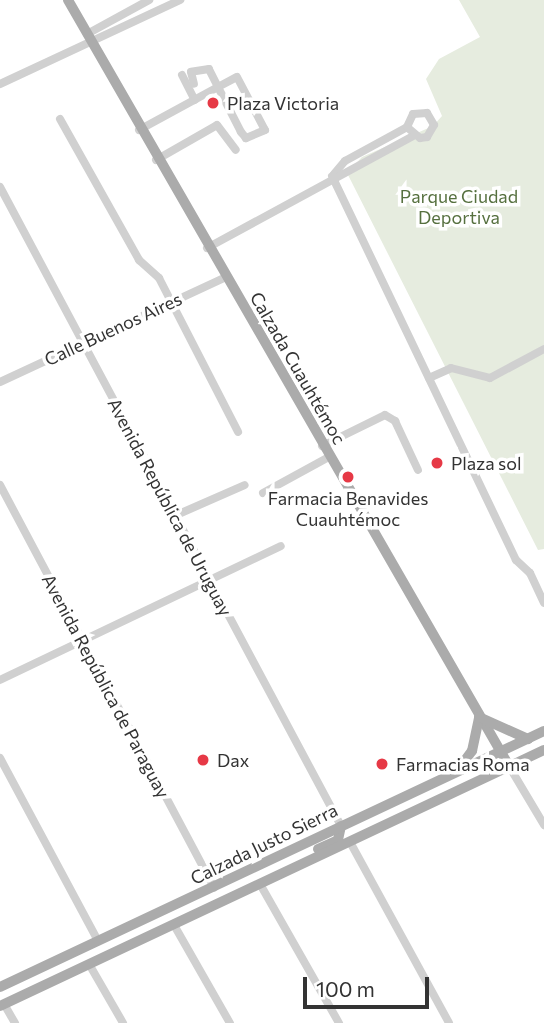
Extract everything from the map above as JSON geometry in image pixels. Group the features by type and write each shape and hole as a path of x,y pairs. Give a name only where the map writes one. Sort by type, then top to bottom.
{"main road":[{"name":"Calzada Cuauhtémoc","path":"68,0 156,160 509,766"},
{"path":"455,774 472,751 479,717 528,739"},
{"name":"Calzada Justo Sierra","path":"0,987 544,731"},
{"name":"Calzada Justo Sierra","path":"2,1005 544,750"},
{"path":"302,864 305,856 338,839 341,826"},
{"path":"89,964 88,956 98,941"}],"street":[{"path":"89,38 149,0"},
{"path":"0,84 89,38 180,0"},
{"path":"139,130 195,100 218,88 237,78 242,81 265,130 246,138 218,88 205,66 191,72 194,84"},
{"path":"182,75 195,100"},
{"path":"332,176 345,161 407,127 413,114 420,111 432,118 432,132 420,138 413,136 407,127"},
{"path":"60,119 139,260 154,271 238,432"},
{"path":"156,160 217,125 236,150"},
{"path":"389,136 395,146"},
{"path":"207,248 332,176 413,136"},
{"path":"332,176 516,560 530,573 544,603"},
{"name":"Avenida República de Uruguay","path":"0,187 341,826"},
{"name":"Calle Buenos Aires","path":"0,382 226,277"},
{"path":"429,378 451,368 490,378 544,349"},
{"path":"322,446 386,415 395,421 418,470"},
{"path":"263,493 329,457"},
{"name":"Avenida República de Paraguay","path":"0,485 214,887"},
{"path":"174,516 245,485"},
{"path":"0,680 281,545"},
{"path":"0,758 3,769 98,941"},
{"path":"509,766 544,825"},
{"path":"350,842 449,1023"},
{"path":"260,884 339,1023"},
{"path":"174,925 230,1023"},
{"path":"89,964 123,1023"},
{"path":"2,1005 15,1023"}],"green space":[{"name":"Parque Ciudad Deportiva","path":"459,0 544,0 544,549 538,550 347,173 362,157 433,126 442,116 426,79 439,59 480,37"}],"place":[{"name":"Plaza Victoria","path":"213,103"},
{"name":"Plaza sol","path":"437,463"},
{"name":"Farmacia Benavides Cuauhtémoc","path":"348,477"},
{"name":"Dax","path":"203,760"},
{"name":"Farmacias Roma","path":"382,764"}]}
